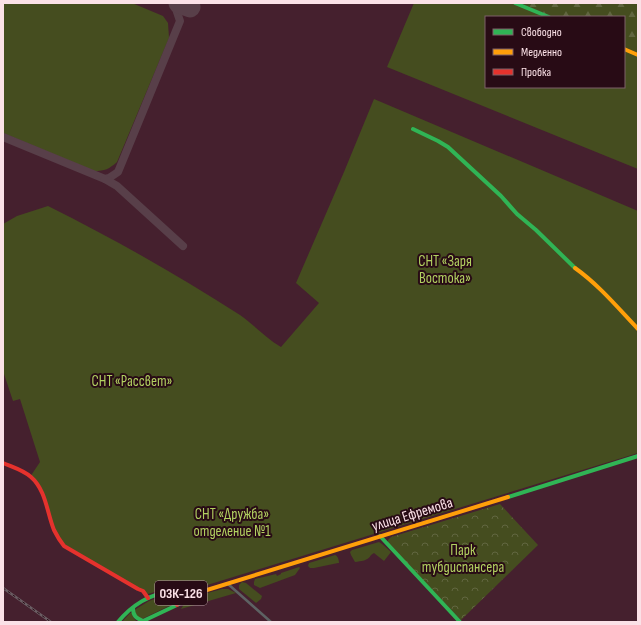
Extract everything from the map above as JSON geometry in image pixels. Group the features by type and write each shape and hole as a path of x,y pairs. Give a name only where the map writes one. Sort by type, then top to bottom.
{"street":[{"path":"515,3 547,16"},
{"path":"625,49 638,54"},
{"path":"414,129 448,147 517,214 536,230 571,266 588,278 609,298 638,329"},
{"name":"улица Ефремова","path":"142,622 177,605 194,594 638,456"},
{"path":"3,463 30,476 36,483 45,500 54,531 59,541 64,546 120,579 144,591 148,598"},
{"path":"380,536 460,622"},
{"path":"228,583 271,622"},
{"name":"улица Ефремова","path":"118,622 124,615 148,598 166,592 194,594"},
{"name":"03К-126","path":"173,592 176,596 177,605"},
{"name":"03К-126","path":"133,608 133,614 142,622"}],"green space":[{"path":"3,3 132,3 163,16 168,23 169,38 117,162 112,166 104,170 94,171 3,133"},
{"path":"414,3 515,3 547,16 485,16 485,88 625,88 625,49 638,55 638,169 387,67"},
{"path":"520,3 638,3 638,53 625,47 625,16 551,16"},
{"path":"374,99 638,211 638,453 191,590 178,585 148,594 59,541 41,491 30,477 40,462 20,399 13,401 3,371 3,224 17,216 48,206 121,244 193,286 240,315 270,340 281,347 319,303 296,283"},
{"name":"Парк тубдиспансера","path":"500,504 538,545 461,620 388,543 388,540 391,537"},
{"path":"379,542 391,552 384,561 374,553 366,560 355,562 350,552 352,550"},
{"path":"335,555 338,558 339,563 314,568 310,568 308,566 309,563"},
{"path":"299,567 300,568 295,575 260,588 254,585 255,579 276,574 277,576 281,573"},
{"path":"242,582 246,583 262,596 261,599 256,603 239,589 239,585"},
{"path":"222,589 228,589 236,593 181,609 194,598"},
{"path":"166,595 175,596 175,602 173,604 142,619 136,616 136,609 149,601"},
{"path":"130,613 132,613 136,621 122,622"}],"taxiway":[{"path":"3,137 105,179 118,172 180,21 174,3"},
{"path":"105,179 117,186 183,246"}],"runway":[{"path":"179,3 190,7"}],"railway":[{"path":"3,588 51,622"}],"traffic: fast":[{"path":"515,3 547,16"},
{"path":"413,129 448,147 575,268"},
{"path":"508,497 638,456"},
{"path":"380,536 460,622"},
{"path":"118,622 123,616 142,601 156,595 172,592 194,594 177,605 141,622"},
{"path":"133,608 135,616 143,621"}],"traffic: slow":[{"path":"625,49 638,55"},
{"path":"575,268 600,289 638,329"},
{"path":"194,594 508,497"}],"traffic: jam":[{"path":"3,463 25,472 36,482 43,495 54,530 64,546 143,591 148,598"},
{"path":"173,593 177,605"}],"park label":[{"name":"СНТ «Заря Востока»","path":"445,270"},
{"name":"СНТ «Рассвет»","path":"132,381"},
{"name":"СНТ «Дружба» отделение №1","path":"232,522"}]}
